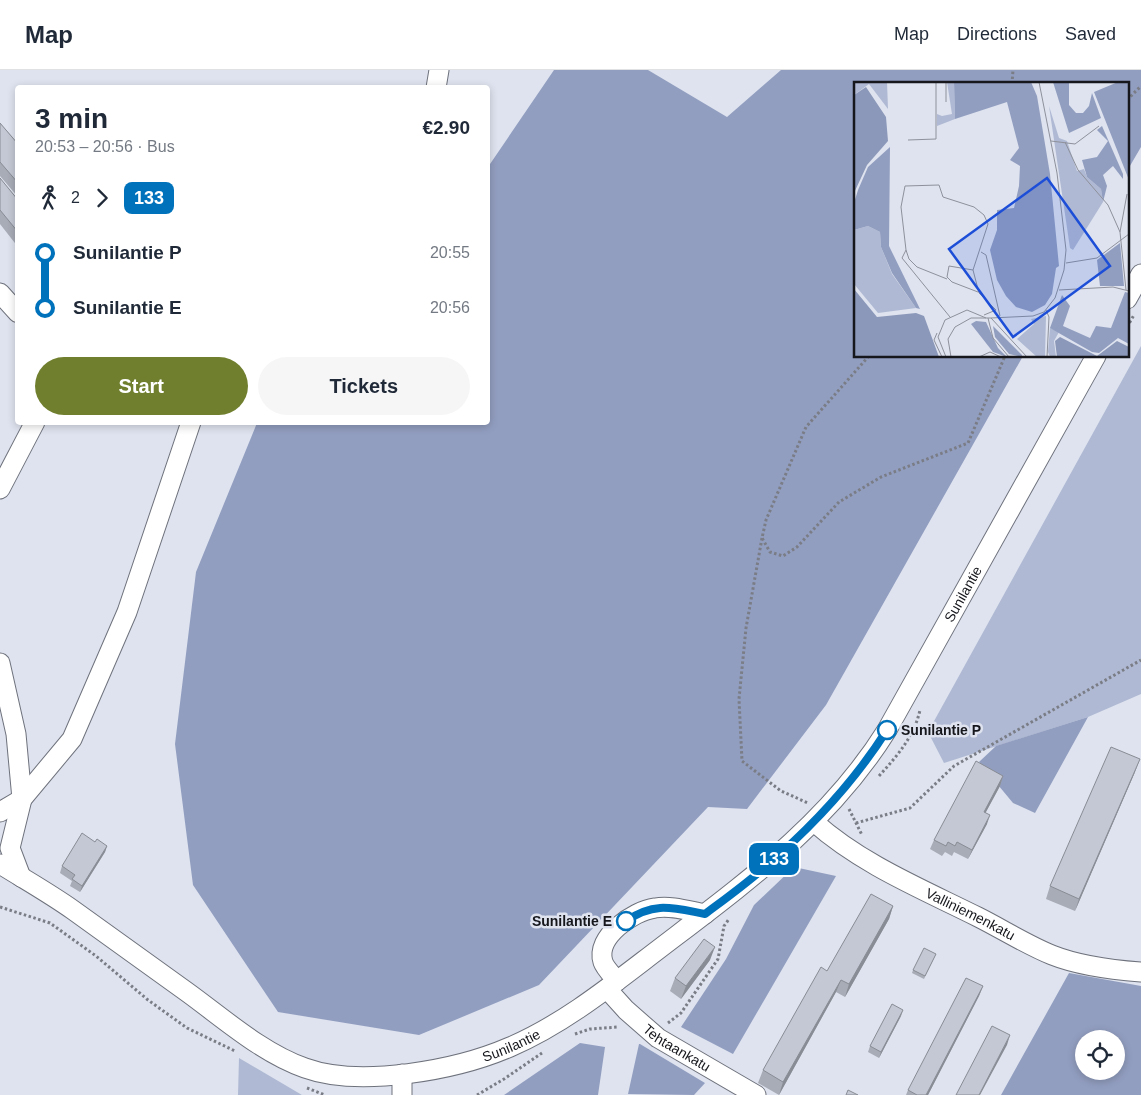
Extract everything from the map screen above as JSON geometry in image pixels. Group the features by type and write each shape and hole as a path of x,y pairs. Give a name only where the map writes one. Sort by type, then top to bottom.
{"street":[{"path":"436,85 439,70"},
{"path":"1128,297 1141,274"},
{"path":"0,293 15,310"},
{"name":"Sunilantie","path":"0,864 71,908 266,1049 305,1068 338,1076 371,1078 443,1068 510,1048 535,1036 612,985 765,868 820,816 853,780 871,757 887,730 1095,358"},
{"path":"0,490 33,425"},
{"path":"0,812 22,799 72,739 127,612 190,425"},
{"path":"0,663 16,734 22,799 10,848 21,877"},
{"name":"Valliniemenkatu","path":"820,816 827,833 897,877 1052,955 1113,969 1141,972"},
{"name":"Tehtaankatu","path":"705,914 669,908 654,908 636,914 615,928 603,945 603,962 612,985 626,1010 644,1026 658,1038 756,1095"},
{"path":"402,1074 402,1095"}],"path":[{"path":"1128,99 1141,86"},
{"path":"820,816 781,791 742,761 738,699 746,628 766,520 806,427 868,358"},
{"path":"762,538 770,552 783,556 797,547 840,502 881,477 968,443 1004,358"},
{"path":"856,824 910,808 954,766 1141,660"},
{"path":"0,907 50,923 96,956 148,1000 187,1028 239,1053"},
{"path":"573,1035 590,1028 662,1027 681,1013 718,958 724,926 729,918"},
{"path":"477,1095 550,1048"},
{"path":"304,1087 325,1095"}],"shaded area":[{"path":"554,70 648,70 727,117 781,70 1141,70 1141,147 1128,169 1128,82 854,82 854,358 1022,358 826,705 747,809 708,807 539,985 419,1035 278,1012 193,885 175,744 196,572 256,425 490,425 490,164"},
{"path":"1141,346 1141,694 1088,717 944,763 928,732"},
{"path":"1088,717 1035,813 1013,803 979,762 996,746"},
{"path":"794,867 836,876 733,1054 681,1027 726,959 754,905"},
{"path":"1069,973 1141,986 1141,1095 1001,1095"},
{"path":"580,1043 605,1047 598,1095 504,1095"},
{"path":"639,1044 705,1083 694,1095 628,1094"},
{"path":"239,1058 302,1095 238,1095"}],"building":[{"path":"0,123 15,140 15,180 0,162"},
{"path":"0,178 15,196 15,228 0,210"},
{"path":"1111,747 1140,759 1079,899 1050,886"},
{"path":"976,761 1003,776 984,812 990,815 972,850 957,842 955,846 948,842 946,846 934,840"},
{"path":"82,833 95,842 97,839 107,846 82,886 72,879 75,875 62,866"},
{"path":"871,894 893,906 849,984 841,980 783,1082 763,1070 821,967 827,971"},
{"path":"704,939 715,947 686,986 675,978"},
{"path":"924,948 936,954 925,976 913,970"},
{"path":"966,978 983,986 926,1095 917,1095 908,1090"},
{"path":"892,1004 903,1010 881,1052 870,1046"},
{"path":"992,1026 1010,1035 979,1095 956,1095"},
{"path":"848,1090 858,1095 846,1095"}],"bus line":[{"name":"133","path":"626,921 636,914 654,908 669,908 705,914 765,868 814,822 853,780 871,757 887,730"}],"place":[{"name":"Sunilantie P","path":"887,730"},
{"name":"Sunilantie E","path":"626,921"}]}
